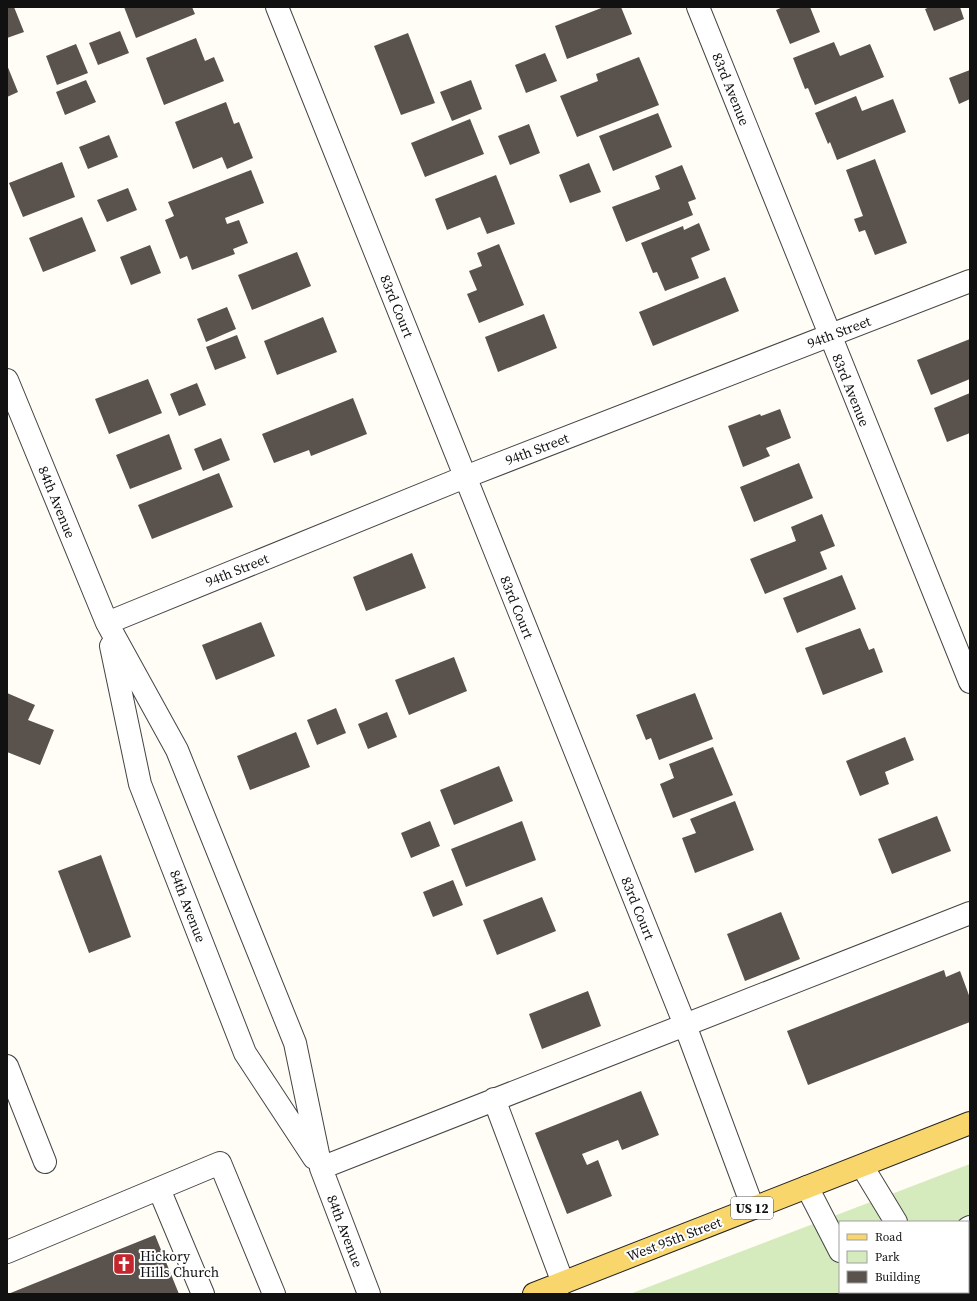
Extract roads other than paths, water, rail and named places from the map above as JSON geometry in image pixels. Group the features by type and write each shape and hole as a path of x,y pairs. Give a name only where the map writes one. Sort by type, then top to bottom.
{"main road":[{"name":"West 95th Street","path":"534,1294 970,1123"}],"street":[{"name":"83rd Court","path":"277,7 684,1025 753,1208"},
{"name":"83rd Avenue","path":"698,7 970,682"},
{"name":"94th Street","path":"107,623 466,477 970,281"},
{"name":"84th Avenue","path":"7,380 107,623 177,750 295,1043 321,1168 369,1294"},
{"name":"84th Avenue","path":"107,623 140,784 245,1053 321,1168"},
{"path":"321,1168 970,913"},
{"path":"7,1066 45,1162"},
{"path":"494,1099 563,1283"},
{"path":"7,1252 220,1163 274,1294"},
{"path":"862,1166 895,1221"},
{"path":"807,1187 839,1249"},
{"path":"159,1189 203,1294"}],"place":[{"name":"Hickory Hills Church","path":"124,1264"}]}
